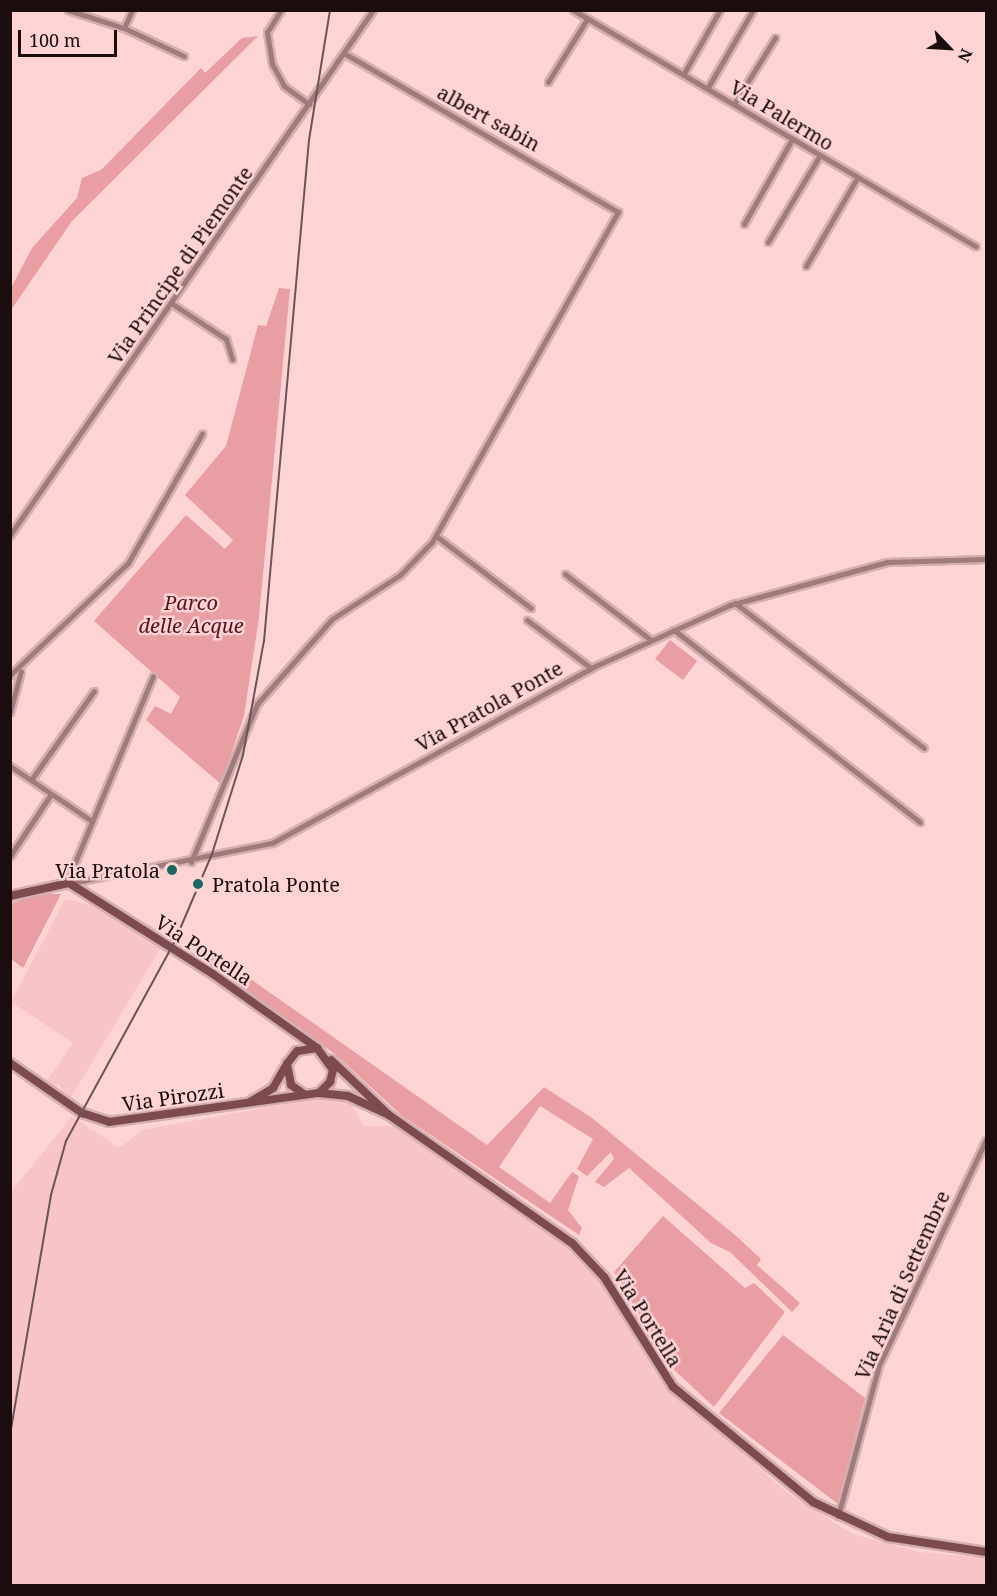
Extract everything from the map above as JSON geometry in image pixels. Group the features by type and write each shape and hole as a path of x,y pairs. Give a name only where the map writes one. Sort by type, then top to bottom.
{"main road":[{"name":"Via Pratola Ponte","path":"11,896 68,884"},
{"name":"Via Portella","path":"68,884 194,961 317,1048 389,1115 578,1249 608,1283 651,1359 681,1395 749,1454 838,1516 905,1542 987,1552"},
{"path":"250,1102 273,1088 297,1051 317,1048"},
{"path":"319,1093 333,1076 330,1059"},
{"name":"Via Pirozzi","path":"10,1063 82,1113 101,1121 142,1120 250,1102"},
{"path":"287,1064 291,1085 304,1094"},
{"name":"Via Portella","path":"250,1102 319,1093 348,1096 389,1115"}],"street":[{"path":"68,10 124,28 184,56"},
{"path":"124,28 132,10"},
{"path":"281,10 267,32 272,64 284,86 309,104"},
{"name":"Via Principe di Piemonte","path":"10,535 373,10"},
{"name":"Via Palermo","path":"573,10 976,246"},
{"path":"683,75 720,10"},
{"path":"707,89 753,10"},
{"path":"548,82 587,19"},
{"path":"734,104 775,38"},
{"name":"albert sabin","path":"344,53 618,212 435,536"},
{"path":"744,224 792,139"},
{"path":"768,242 820,155"},
{"path":"806,266 857,178"},
{"path":"171,303 226,339 232,359"},
{"path":"10,675 21,671 128,562 202,434"},
{"path":"191,862 240,736 268,687 332,619 400,575 435,536 531,608"},
{"name":"Via Pratola Ponte","path":"68,884 191,862 272,843 306,828 591,668 735,603 887,562 987,559"},
{"path":"565,574 651,640"},
{"path":"735,603 924,748"},
{"path":"527,620 591,668"},
{"path":"674,630 920,822"},
{"path":"10,712 21,671"},
{"path":"68,884 153,676"},
{"path":"32,780 94,691"},
{"path":"10,766 92,821"},
{"path":"10,856 51,794"},
{"name":"Via Aria di Settembre","path":"838,1516 879,1365 987,1140"}],"shaded area":[{"path":"65,899 100,907 162,946 70,1099 58,1084 54,1088 46,1082 73,1043 11,1002"},
{"path":"325,1097 350,1103 364,1126 393,1126 561,1243 603,1285 660,1381 789,1494 853,1534 919,1552 986,1558 986,1586 11,1586 11,1192 72,1116 119,1148 142,1130"}],"green space":[{"path":"258,36 72,221 11,310 11,288 32,248 77,198 82,178 101,170 201,68 205,73 242,38"},
{"name":"Parco delle Acque","path":"279,288 290,289 259,617 244,716 221,784 146,720 155,706 171,714 180,697 94,621 186,515 225,549 233,540 185,495 226,446 258,325 266,326"},
{"path":"670,640 697,661 683,680 655,659"},
{"path":"39,894 61,894 23,968 11,959 10,904"},
{"path":"205,947 487,1145 544,1087 592,1118 735,1235 761,1259 757,1265 800,1303 792,1312 730,1252 711,1243 629,1168 604,1187 595,1182 614,1159 611,1152 587,1176 577,1169 593,1139 540,1106 499,1167 550,1203 572,1172 579,1176 568,1210 582,1228 579,1235 401,1115 335,1054 197,957"},
{"path":"663,1216 745,1288 754,1283 785,1312 714,1407 669,1365 614,1272"},
{"path":"783,1335 865,1398 838,1504 719,1413"}],"railway":[{"path":"10,1435 51,1195 66,1141 174,943 212,854 243,755 264,641 309,140 330,10"}],"place":[{"name":"Via Pratola","path":"172,870"},
{"name":"Pratola Ponte","path":"198,884"}]}
